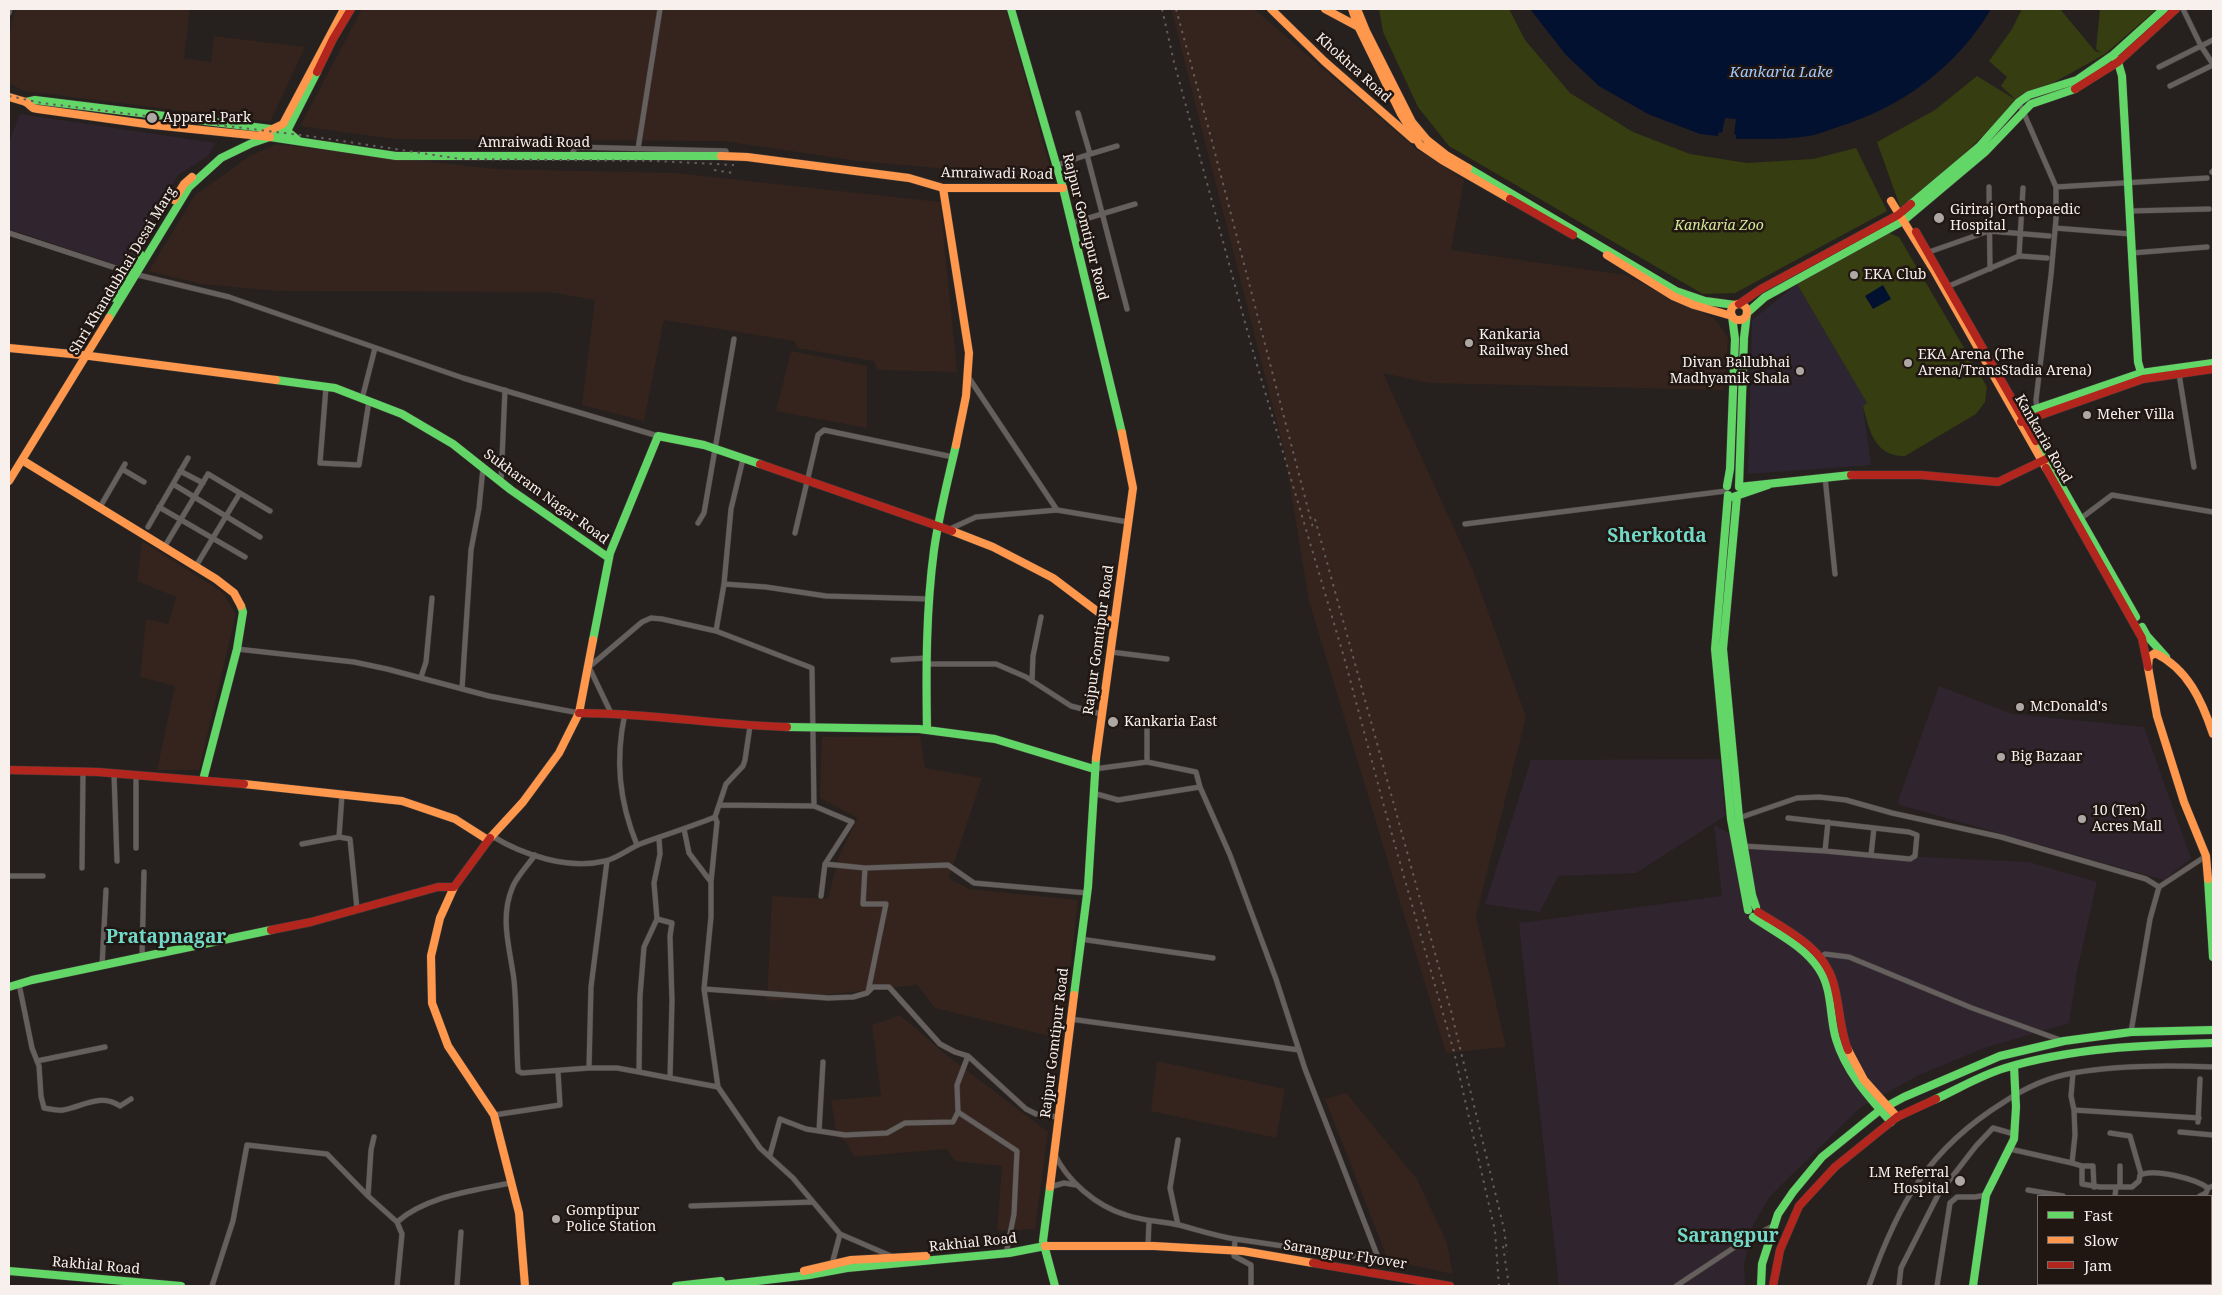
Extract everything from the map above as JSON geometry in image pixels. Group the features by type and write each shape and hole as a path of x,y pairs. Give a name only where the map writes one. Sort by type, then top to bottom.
{"main road":[{"name":"Shri Khandubhai Desai Marg","path":"286,131 344,9"},
{"name":"Shri Khandubhai Desai Marg","path":"131,273 188,187 222,158 273,134 283,124 299,104 351,9"},
{"name":"Rajpur Gomtipur Road","path":"1011,9 1072,223 1118,410 1132,488 1094,769 1087,893 1070,1019 1044,1243 1055,1286"},
{"name":"Khokhra Road","path":"1271,9 1324,61 1420,145 1439,154"},
{"name":"Khokhra Road","path":"1324,9 1366,30"},
{"path":"1352,9 1385,83 1410,123 1439,154 1599,250 1676,291 1696,299 1720,305 1737,304 1746,308 1738,492 1720,635 1715,650 1735,819 1754,911 1807,944 1826,980 1830,1013 1839,1048 1864,1091 1894,1120"},
{"path":"1357,9 1420,145"},
{"path":"1720,635 1727,491 1730,469 1735,339 1731,309 1761,290 1903,216 1980,146 2019,102 2029,95 2077,80 2115,58 2164,9"},
{"path":"1641,273 1673,296 1694,305 1719,310 1741,319 1765,296 1903,216 1986,152 2022,110 2031,104 2080,87 2176,9"},
{"path":"2115,58 2122,76 2138,362 2142,376"},
{"path":"9,97 26,102 33,108 38,109 258,136"},
{"path":"26,102 35,100 273,134 286,131 300,142"},
{"path":"1393,121 1410,123"},
{"name":"Shri Khandubhai Desai Marg","path":"9,481 184,184 218,154 258,136 273,134"},
{"name":"Amraiwadi Road","path":"273,134 300,142 396,156 727,156 910,178 943,188 1063,188"},
{"path":"927,730 927,661 930,598 938,525 969,378 969,353 943,188"},
{"name":"Kankaria Road","path":"1890,201 1903,216 2021,418 2142,638 2157,716 2172,768 2209,856"},
{"path":"1903,216 1929,252 1949,286 2021,418"},
{"name":"Sukharam Nagar Road","path":"9,348 335,388 402,414 453,444 501,482 609,558 658,436"},
{"name":"Shri Khandubhai Desai Marg","path":"9,473 84,356"},
{"path":"2021,418 2037,408 2142,376 2213,363"},
{"path":"2021,418 2142,376 2179,374 2213,369"},
{"path":"658,436 715,450 938,525 993,547 1053,578 1114,624"},
{"path":"22,460 196,566 234,593 240,603 243,612 237,649 203,780"},
{"path":"1727,491 1733,497 1738,492 1762,483 1768,485 1825,477 1876,474 1998,482 2044,460 2147,636 2191,684 2213,734"},
{"path":"1727,491 1733,483 1738,492"},
{"path":"525,1286 519,1213 494,1115 448,1046 432,1003 431,956 440,918 454,888 490,838 544,776 559,753 580,713 609,558"},
{"path":"2148,667 2150,657 2155,653 2166,657"},
{"path":"580,713 625,713 750,726 927,730 994,739 1094,769"},
{"path":"9,770 82,772 203,780 402,801 455,819 490,838"},
{"path":"1735,819 1743,846 1754,911"},
{"path":"2209,856 2213,957"},
{"path":"9,987 311,922 438,887 454,888"},
{"path":"1761,1286 1762,1264 1773,1225 1792,1192 1822,1157 1883,1108 1904,1097 2000,1056 2064,1041 2131,1032 2213,1030"},
{"path":"1774,1286 1780,1250 1799,1206 1835,1167 1894,1120 2004,1068 2077,1053 2134,1045 2213,1043"},
{"path":"1973,1286 1986,1195 1992,1186 2003,1158 2010,1149 2014,1134 2016,1093 2014,1066"},
{"name":"Rakhial Road","path":"714,1286 809,1275 847,1268 1009,1253 1044,1243"},
{"name":"Rakhial Road","path":"676,1286 808,1270 851,1260 1007,1249 1044,1243 1239,1250"},
{"name":"Sarangpur Flyover","path":"1239,1250 1450,1286"},
{"name":"Rakhial Road","path":"9,1271 181,1286"},
{"name":"Rakhial Road","path":"9,1276 126,1286"}],"street":[{"path":"9,14 10,9"},
{"path":"638,149 660,9"},
{"path":"2170,86 2213,64 2201,46 2183,9"},
{"path":"2159,67 2213,40"},
{"path":"2019,102 2056,187 2055,228 2036,400 2037,408"},
{"path":"1078,113 1127,309"},
{"path":"1057,165 1117,146"},
{"path":"572,155 575,148 726,150 727,156"},
{"path":"2056,187 2207,178"},
{"path":"1989,187 1990,269"},
{"path":"2019,256 2023,188"},
{"path":"1072,223 1135,204"},
{"path":"1989,208 2055,213"},
{"path":"2130,211 2209,209"},
{"path":"2055,228 2131,234"},
{"path":"1929,252 1989,231 2049,236"},
{"path":"9,233 131,273 229,297 375,348 505,390 658,436"},
{"path":"2132,253 2207,247"},
{"path":"1949,286 2019,256 2047,258"},
{"path":"698,524 704,513 734,340"},
{"path":"326,386 320,463 359,465 366,400 375,348"},
{"path":"2179,374 2194,467"},
{"path":"969,378 1057,510"},
{"path":"501,482 505,390"},
{"path":"795,533 818,435 824,430 953,457"},
{"path":"148,527 188,458"},
{"path":"716,631 724,584 731,509 743,460"},
{"path":"100,507 123,467 144,482"},
{"path":"462,689 471,550 479,508 483,468"},
{"path":"180,472 203,483"},
{"path":"165,546 208,474 270,511"},
{"path":"1825,477 1835,574"},
{"path":"172,484 260,537"},
{"path":"1464,524 1727,491"},
{"path":"196,566 240,493"},
{"path":"2080,519 2112,495 2213,512"},
{"path":"159,507 245,557"},
{"path":"949,530 976,517 1057,510 1128,522"},
{"path":"724,584 766,587 826,596 930,598"},
{"path":"421,677 426,662 432,598"},
{"path":"1032,681 1033,656 1041,617"},
{"path":"611,713 589,667 642,622 651,618 716,631 812,668 814,806"},
{"path":"237,649 354,662 421,677 462,689 580,713"},
{"path":"1110,652 1167,659"},
{"path":"893,660 996,664 1032,681 1071,706 1101,714"},
{"path":"625,713 620,735 619,778 622,801 637,845"},
{"path":"1147,724 1147,762"},
{"path":"490,838 508,846 562,862 594,863 607,861 637,845 715,817 718,814 726,784 743,766 750,726"},
{"path":"1054,1153 1065,1174 1076,1185 1104,1206 1124,1215 1178,1225 1235,1239 1379,1260 1299,1050 1276,979 1234,864 1200,787 1196,772 1147,762 1094,769"},
{"path":"82,772 82,868"},
{"path":"114,774 117,860"},
{"path":"136,775 136,848"},
{"path":"1093,793 1118,800 1200,787"},
{"path":"339,837 342,794"},
{"path":"1735,819 1797,798 1819,796 1846,800 1892,813 2001,837 2146,879 2159,887"},
{"path":"719,805 814,806 852,822 825,864 821,896"},
{"path":"715,817 717,822 711,882 711,916 704,989 718,1087 760,1148 793,1178 840,1234 893,1257"},
{"path":"1743,846 1910,858 1915,856 1917,836 1910,832 1788,818"},
{"path":"1825,851 1828,822"},
{"path":"1871,855 1874,828"},
{"path":"684,829 690,853 711,882"},
{"path":"302,844 339,837 350,839 357,909"},
{"path":"639,1072 644,947 657,919 654,883 660,854 659,838"},
{"path":"535,855 513,885 507,906 506,938 514,979 518,1071 558,1072 589,1068 617,1068 718,1087"},
{"path":"2131,1032 2150,919 2159,887 2209,856"},
{"path":"589,1068 591,987 607,861"},
{"path":"825,864 865,868 948,865 974,883 1087,893"},
{"path":"865,868 863,904 886,904 868,993"},
{"path":"142,958 144,872"},
{"path":"9,876 43,876"},
{"path":"102,966 106,890"},
{"path":"657,919 672,923 670,936 672,1001 670,1078"},
{"path":"1080,939 1213,958"},
{"path":"1817,960 1825,954 1849,957 1972,1008 2064,1041"},
{"path":"19,984 32,1048 37,1061 44,1108 61,1111 99,1099 112,1101 120,1106 131,1099"},
{"path":"704,989 828,998 853,997 868,993 873,987 889,987 940,1044 968,1056 1026,1109 1036,1114 1058,1117"},
{"path":"1070,1019 1299,1050"},
{"path":"37,1061 105,1047"},
{"path":"770,1156 780,1119 806,1129 844,1135 887,1133 905,1123 953,1122 958,1112 958,1085 968,1056"},
{"path":"819,1132 823,1062"},
{"path":"1869,1286 1882,1247 1896,1218 1928,1166 1978,1118 2016,1093 2033,1085 2072,1073 2168,1065 2213,1067"},
{"path":"494,1115 560,1105 558,1072"},
{"path":"2072,1073 2071,1096 2076,1134 2072,1163"},
{"path":"2074,1110 2199,1120 2198,1092 2200,1079"},
{"path":"958,1112 1017,1151 1014,1214 1007,1249"},
{"path":"1899,1286 1902,1268 1908,1252 1938,1195 1948,1181 1992,1128 2014,1134"},
{"path":"2180,1132 2213,1135"},
{"path":"2082,1166 2082,1184 2094,1187 2132,1187 2139,1181 2141,1174 2130,1136 2110,1133"},
{"path":"368,1196 371,1150 374,1137"},
{"path":"1178,1140 1170,1188 1178,1225"},
{"path":"212,1286 233,1221 247,1145 327,1154 368,1196 397,1222 402,1234 397,1286"},
{"path":"2010,1149 2082,1166 2092,1166 2094,1187"},
{"path":"2116,1195 2120,1166"},
{"path":"2141,1174 2147,1172 2166,1174 2211,1187"},
{"path":"397,1222 409,1212 445,1197 510,1183"},
{"path":"1050,1187 1064,1183 1076,1185"},
{"path":"2028,1190 2046,1195"},
{"path":"1937,1286 1950,1203 1957,1197 1986,1195"},
{"path":"691,1206 813,1202"},
{"path":"1148,1246 1150,1221"},
{"path":"1676,1286 1744,1241 1773,1225"},
{"path":"457,1286 461,1232"},
{"path":"832,1264 840,1234"},
{"path":"1235,1239 1239,1250 1235,1257 1246,1260 1251,1265 1251,1286"}],"shaded area":[{"path":"15,9 190,9 184,58 211,62 214,36 305,47 270,122 24,91 9,83 9,37"},
{"path":"362,9 1006,9 1053,178 857,161 724,141 393,139 300,126"},
{"path":"1171,9 1254,9 1416,149 1464,180 1451,250 1625,275 1715,319 1728,338 1724,390 1429,383 1383,373 1473,570 1526,717 1476,916 1506,1047 1446,1053 1309,601 1284,450"},
{"path":"20,114 215,143 208,156 178,175 126,268 9,229 9,143"},
{"path":"276,144 494,169 676,173 940,202 957,372 877,370 874,361 797,348 794,341 664,320 644,421 582,405 595,300 549,292 277,291 201,284 149,271 195,195 250,156"},
{"name":"Divan Ballubhai Madhyamik Shala","path":"1797,284 1867,403 1863,406 1871,465 1748,474 1752,320"},
{"path":"791,351 867,366 867,428 776,411"},
{"path":"142,541 222,592 236,614 199,770 157,770 175,686 140,677 146,619 168,624 176,597 137,581"},
{"path":"1939,686 2012,714 2144,727 2191,858 2164,880 1897,804"},
{"path":"920,736 925,768 982,778 949,878 969,889 1078,900 1062,1039 935,1008 917,985 767,1001 772,896 828,899 839,856 858,818 820,798 822,737"},
{"path":"1720,759 1725,816 1636,873 1558,876 1540,912 1485,904 1531,760"},
{"path":"1714,825 1756,848 1792,846 1858,854 2029,862 2097,882 2077,971 2069,1023 1984,1048 1919,1075 1861,1107 1770,1196 1753,1225 1744,1264 1745,1286 1559,1286 1519,923 1722,896"},
{"path":"900,1015 944,1053 1048,1132 1035,1229 997,1231 1002,1166 955,1161 946,1149 854,1157 846,1141 837,1137 831,1100 881,1096 872,1025"},
{"path":"1157,1061 1285,1089 1276,1138 1151,1111"},
{"path":"1346,1093 1417,1179 1447,1243 1453,1274 1388,1260 1325,1099"}],"green space":[{"name":"Kankaria Zoo","path":"1379,9 1509,9 1525,40 1570,93 1633,132 1690,154 1747,163 1813,159 1856,148 1887,211 1735,293 1703,294 1449,146 1418,107 1383,32"},
{"path":"2022,9 2060,9 2095,51 2101,53 2096,49 2100,9 2157,9 2105,54 2019,102 1902,212 1877,142 1935,110 1977,76 2016,100 2001,86 2007,77 1989,61 2012,29"},
{"name":"EKA Arena (The Arena/TransStadia Arena)","path":"1889,233 1899,237 1987,387 1985,402 1976,414 1905,456 1887,452 1875,440 1863,406 1867,403 1797,284"}],"water":[{"name":"Kankaria Lake","path":"1530,9 1991,9 1962,49 1945,67 1906,96 1884,108 1862,119 1809,136 1736,139 1734,134 1736,119 1725,118 1722,133 1719,132 1718,136 1700,134 1648,114 1599,86 1566,55"},
{"path":"1883,285 1891,299 1873,309 1865,296"}],"railway":[{"path":"1162,9 1174,62 1252,348 1344,657 1385,810 1454,1052 1495,1231 1499,1286"},
{"path":"1176,9 1313,528"},
{"path":"9,96 42,103 316,137 461,159 657,161 734,165"},
{"path":"714,170 733,173"},
{"path":"1315,519 1451,1011 1504,1229 1507,1252"},
{"path":"1503,1246 1509,1286"}],"traffic: fast":[{"path":"1011,9 1063,188 1122,433"},
{"path":"1911,204 1980,146 2019,102 2029,95 2077,80 2113,55 2164,9"},
{"path":"2114,57 2118,62 2122,76 2138,362 2143,379"},
{"path":"109,318 189,187 221,158 252,143 287,131 317,72"},
{"path":"1747,313 1765,297 1903,221 1985,152 2031,104 2075,89"},
{"path":"26,102 35,100 287,131 299,141"},
{"path":"270,137 396,156 721,156"},
{"path":"1468,168 1676,291 1705,301 1735,305"},
{"path":"114,298 140,254"},
{"path":"1747,313 1744,338 1739,487 1851,475"},
{"path":"1727,486 1730,469 1735,339 1732,316"},
{"path":"2018,415 2141,373 2213,363"},
{"path":"276,380 335,388 402,414 453,444 511,490 609,558"},
{"path":"593,640 610,553 658,436 704,445 760,464"},
{"path":"2036,441 2136,617"},
{"path":"927,730 927,640 931,572 938,523 956,445"},
{"path":"1733,497 1768,485"},
{"path":"1728,495 1715,649 1731,819 1748,910"},
{"path":"1737,496 1723,649 1739,818 1752,895 1756,907"},
{"path":"203,780 237,649 243,612 241,606"},
{"path":"2142,627 2147,636 2166,657"},
{"path":"787,727 919,729 995,739 1094,769"},
{"path":"1074,995 1088,887 1096,758"},
{"path":"2208,879 2213,957"},
{"path":"1753,917 1797,946 1819,969 1827,986 1834,1030 1840,1051 1859,1084 1891,1122"},
{"path":"9,987 32,980 271,930"},
{"path":"1761,1286 1762,1264 1778,1214 1793,1192 1822,1157 1880,1110 1904,1097 2000,1056 2064,1041 2131,1032 2213,1030"},
{"path":"1936,1099 1978,1078 2030,1061 2108,1049 2213,1043"},
{"path":"1973,1286 1986,1195 2014,1139 2016,1107 2014,1066"},
{"path":"1050,1187 1043,1241 1055,1286"},
{"path":"714,1286 809,1275 847,1268 1009,1253 1045,1246"},
{"path":"9,1271 181,1286"},
{"path":"676,1286 721,1281"}],"traffic: slow":[{"path":"260,135 283,124 344,9"},
{"path":"1271,9 1324,61 1413,139"},
{"path":"1325,9 1366,31 1412,122 1427,140 1446,155 1468,168"},
{"path":"1352,9 1358,26"},
{"path":"1357,9 1366,31"},
{"path":"1358,26 1401,114 1420,145 1442,160 1510,199"},
{"path":"9,97 26,102 33,108 38,109 153,125 270,137"},
{"path":"721,156 747,157 909,178 943,188 1063,188"},
{"path":"174,200 184,184 192,177"},
{"path":"943,188 969,353 966,396 956,445"},
{"path":"1891,201 1935,272 2046,468"},
{"path":"1607,255 1673,296 1694,305 1732,316"},
{"path":"1739,304 1745,306 1747,312 1745,318 1739,320 1733,318 1731,312 1733,306 1739,304"},
{"path":"9,481 109,318"},
{"path":"9,348 82,355 276,380"},
{"path":"1096,758 1133,488 1122,433"},
{"path":"22,460 216,579 234,593 241,606"},
{"path":"952,531 993,547 1053,578 1114,624"},
{"path":"490,838 523,802 559,753 579,713 593,640"},
{"path":"2208,879 2206,856 2184,802 2157,716 2148,667 2149,657 2155,653 2167,660 2185,677 2199,698 2213,734"},
{"path":"244,784 402,801 455,819 488,840"},
{"path":"454,887 440,918 431,956 432,1003 448,1046 494,1115 519,1213 525,1286"},
{"path":"1050,1187 1074,995"},
{"path":"1848,1050 1864,1080 1897,1117"},
{"path":"1045,1246 1154,1246 1243,1251 1313,1263"},
{"path":"804,1271 851,1260 926,1256"}],"traffic: jam":[{"path":"317,72 333,39 351,9"},
{"path":"2075,89 2118,62 2176,9"},
{"path":"1510,199 1573,235"},
{"path":"1739,304 1761,289 1898,215 1911,204"},
{"path":"1916,232 2036,441"},
{"path":"2021,422 2143,379 2213,369"},
{"path":"1851,475 1921,475 1998,482 2046,459"},
{"path":"760,464 952,531"},
{"path":"2046,468 2142,638 2148,667"},
{"path":"579,713 787,727"},
{"path":"9,770 98,772 244,784"},
{"path":"271,930 311,922 438,887 454,887 490,838"},
{"path":"1758,912 1805,943 1816,952 1824,963 1831,975 1835,989 1843,1035 1848,1050"},
{"path":"1773,1286 1780,1250 1799,1206 1835,1167 1897,1117 1936,1099"},
{"path":"1313,1263 1450,1286"}],"place":[{"name":"Apparel Park","path":"152,118"},
{"name":"Giriraj Orthopaedic Hospital","path":"1939,218"},
{"name":"EKA Club","path":"1854,275"},
{"name":"Kankaria Railway Shed","path":"1469,343"},
{"name":"EKA Arena (The Arena/TransStadia Arena)","path":"1908,363"},
{"name":"Divan Ballubhai Madhyamik Shala","path":"1800,371"},
{"name":"Meher Villa","path":"2087,415"},
{"name":"McDonald's","path":"2020,707"},
{"name":"Kankaria East","path":"1113,722"},
{"name":"Big Bazaar","path":"2001,757"},
{"name":"10 (Ten) Acres Mall","path":"2082,819"},
{"name":"LM Referral Hospital","path":"1960,1181"},
{"name":"Gomptipur Police Station","path":"556,1219"}],"district":[{"name":"Sherkotda","path":"1657,537"},
{"name":"Pratapnagar","path":"166,938"},
{"name":"Sarangpur","path":"1728,1237"}]}
